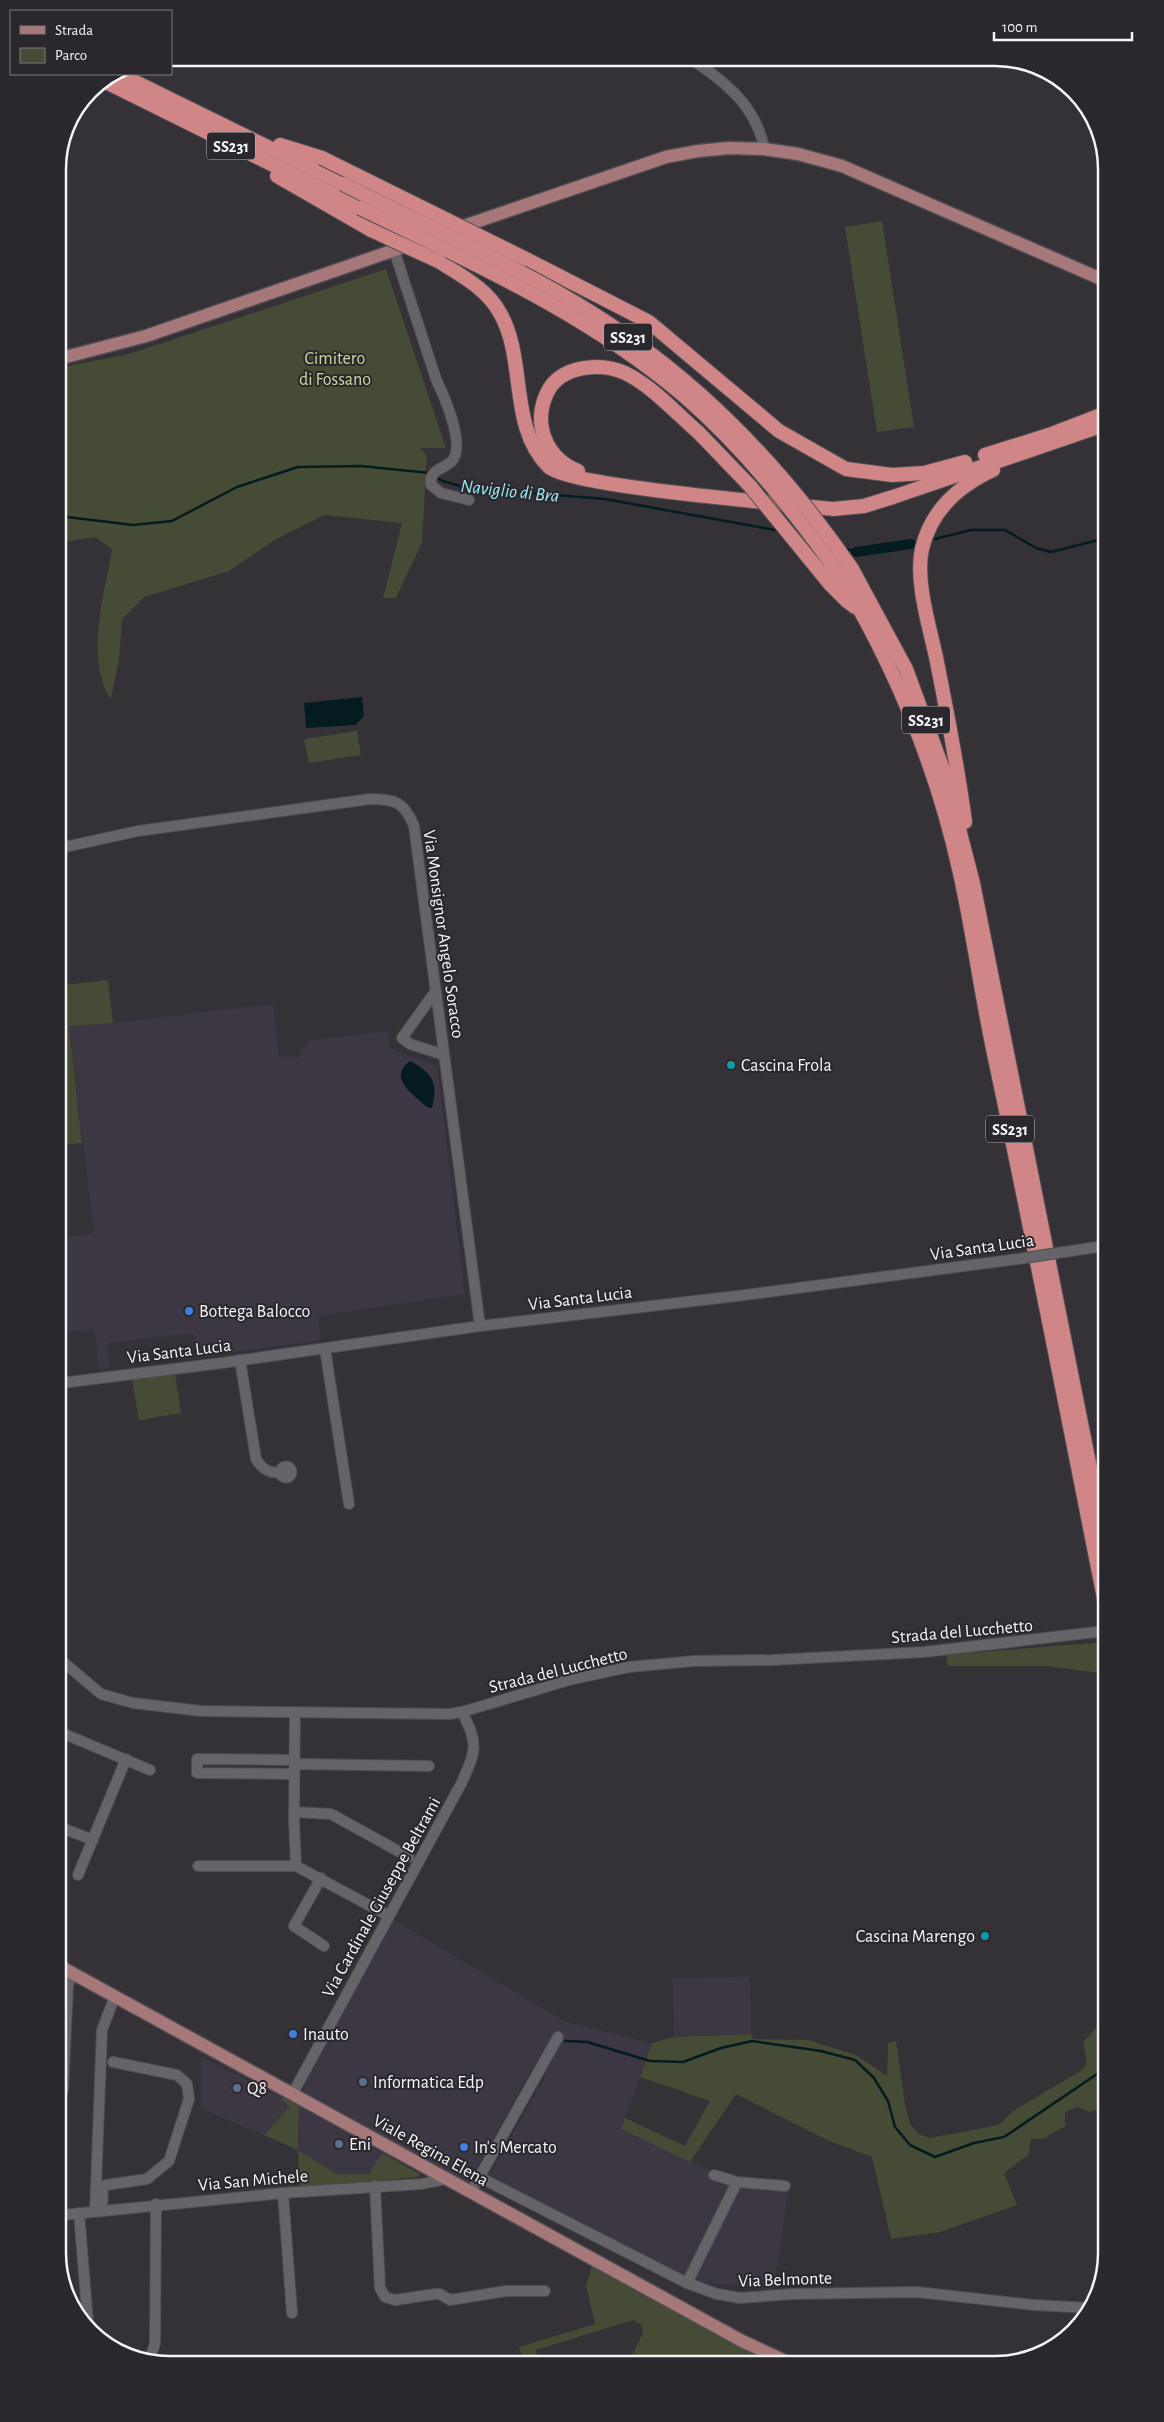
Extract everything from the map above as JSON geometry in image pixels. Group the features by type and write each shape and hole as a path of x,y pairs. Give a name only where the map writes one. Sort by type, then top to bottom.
{"highway":[{"name":"SS231","path":"125,77 517,271 574,303 638,344 716,408 788,484 862,611 912,715 935,782 960,873 986,1018 1098,1568"},
{"name":"SS231","path":"111,85 488,271 562,312 629,354 682,395 741,451 803,524 906,669 922,708 945,775 973,883 1098,1508"},
{"path":"236,132 322,158 649,322 779,431 812,452 846,469 892,475 924,473 1098,427"},
{"path":"226,143 293,186 371,230 440,262 478,286 500,313 511,341 528,433 549,468 578,479 833,508 864,506 1051,439"},
{"path":"612,483 565,466 552,455 543,437 542,416 547,393 556,382 568,374 593,366 606,367 625,373 643,384 699,433 841,576"},
{"path":"973,883 962,799 926,609 920,563 922,550 927,532 945,502 966,484 1098,416"}],"main road":[{"path":"66,357 146,336 666,157 729,148 764,149 798,154 842,166 1098,278"},
{"name":"Viale Regina Elena","path":"68,1975 115,1996 742,2341 774,2356"}],"street":[{"path":"700,66 732,91 747,108 758,124 764,149"},
{"path":"394,250 433,370 445,399 456,437 456,451 452,460 434,472 431,485 441,493 469,500"},
{"name":"Via Monsignor Angelo Soracco","path":"66,847 138,831 370,799 396,802 409,814 414,826 480,1326"},
{"path":"435,992 402,1038 410,1044 444,1055"},
{"name":"Via Santa Lucia","path":"66,1381 240,1360 480,1326 1018,1259 1098,1247"},
{"path":"325,1348 349,1504"},
{"path":"240,1360 256,1459 265,1470 271,1473 281,1472"},
{"name":"Strada del Lucchetto","path":"66,1664 101,1694 133,1703 201,1710 407,1715 462,1712 569,1680 629,1667 694,1661 772,1660 924,1652 1098,1632"},
{"path":"295,1712 294,1812 296,1866"},
{"name":"Via Cardinale Giuseppe Beltrami","path":"293,2093 462,1782 475,1747 474,1737 462,1712"},
{"path":"66,1734 150,1770"},
{"path":"78,1875 126,1759"},
{"path":"295,1766 197,1773 197,1759 295,1766 429,1766"},
{"path":"294,1812 331,1814 410,1857"},
{"path":"66,1830 93,1840"},
{"path":"198,1866 296,1866 389,1916"},
{"path":"321,1878 294,1926 324,1946"},
{"path":"66,2021 68,1975"},
{"path":"98,2211 102,2030 115,1996"},
{"path":"471,2192 558,2037"},
{"path":"98,2211 103,2188 106,2185 147,2179 169,2162 189,2099 187,2084 177,2075 114,2062"},
{"path":"714,2175 738,2182 784,2186"},
{"name":"Via San Michele","path":"66,2215 156,2204 282,2193 422,2184 445,2177"},
{"name":"Via Belmonte","path":"479,2177 687,2282 717,2294 740,2298 793,2294 917,2292 1034,2305 1081,2308"},
{"path":"687,2282 738,2182"},
{"path":"375,2186 380,2288 385,2297 395,2300 440,2294 450,2300 506,2291 546,2291"},
{"path":"282,2193 292,2314"},
{"path":"151,2354 155,2343 156,2204"},
{"path":"79,2213 87,2314"}],"shaded area":[{"path":"273,1004 279,1057 299,1057 308,1040 388,1031 390,1048 437,1066 465,1294 318,1316 321,1340 197,1357 194,1333 107,1343 110,1367 99,1370 94,1330 66,1333 66,1237 94,1233 69,1026 113,1023"},
{"path":"392,1919 564,2021 652,2043 621,2129 726,2178 789,2185 774,2290 694,2281 487,2179 545,2077 532,2069 468,2184 302,2090"},
{"path":"750,1977 751,2034 674,2037 673,1978"},
{"path":"201,2057 282,2097 280,2100 290,2106 264,2135 201,2109"},
{"path":"299,2106 382,2153 369,2174 337,2174 298,2150"}],"green space":[{"path":"882,221 914,427 877,432 845,227"},
{"name":"Cimitero di Fossano","path":"386,269 446,448 420,448 427,456 422,542 396,598 383,598 402,523 324,515 276,539 229,571 144,597 122,619 119,659 111,699 103,683 99,666 98,646 101,605 112,549 95,537 66,542 66,366 129,354"},
{"path":"357,731 361,755 309,763 304,739"},
{"path":"108,980 113,1023 69,1026 82,1143 66,1144 67,1018 66,985"},
{"path":"175,1373 181,1413 139,1420 132,1379"},
{"path":"1098,1643 1098,1673 1046,1666 948,1666 946,1655"},
{"path":"1098,2026 1098,2108 1090,2112 1077,2107 1065,2112 1065,2126 1043,2139 1031,2139 1028,2155 1004,2173 1017,2205 940,2232 891,2239 872,2157 827,2140 736,2094 690,2162 621,2129 625,2118 685,2146 710,2101 640,2077 652,2043 674,2037 751,2034 753,2039 808,2040 856,2055 887,2076 888,2043 896,2041 905,2104 910,2124 919,2134 930,2138 999,2125 1013,2111 1082,2070 1087,2062 1083,2042"},
{"path":"282,2097 299,2106 298,2150 264,2135 290,2106 280,2100"},
{"path":"298,2150 337,2174 369,2174 382,2153 420,2174 418,2177 299,2188"},
{"path":"592,2265 756,2356 632,2356 643,2333 641,2324 633,2320 536,2350 538,2356 522,2356 519,2347 595,2324 586,2286"}],"water":[{"path":"362,697 364,716 356,725 306,728 304,703"},
{"path":"410,1061 423,1069 432,1079 434,1099 432,1108 427,1107 415,1097 402,1080 401,1074 404,1067"}],"waterway":[{"name":"Naviglio di Bra","path":"66,517 133,525 172,521 237,487 298,467 361,466 430,473"},
{"name":"Naviglio di Bra","path":"434,476 443,481 467,488 605,499 781,531"},
{"name":"Naviglio di Bra","path":"935,539 971,530 1005,530 1036,548 1051,552 1098,540"},
{"name":"Naviglio di Bra","path":"856,552 911,544"},
{"name":"Naviglio di Bra","path":"844,548 856,552"},
{"path":"565,2041 587,2042 650,2061 683,2062 721,2048 752,2041 821,2051 855,2060 874,2078 888,2101 895,2127 910,2145 935,2157 974,2143 1004,2137 1098,2073"}],"place":[{"name":"Cascina Frola","path":"731,1065"},
{"name":"Bottega Balocco","path":"189,1311"},
{"name":"Cascina Marengo","path":"985,1936"},
{"name":"Inauto","path":"293,2034"},
{"name":"Informatica Edp","path":"363,2082"},
{"name":"Q8","path":"237,2088"},
{"name":"Eni","path":"339,2144"},
{"name":"In's Mercato","path":"464,2147"}]}
